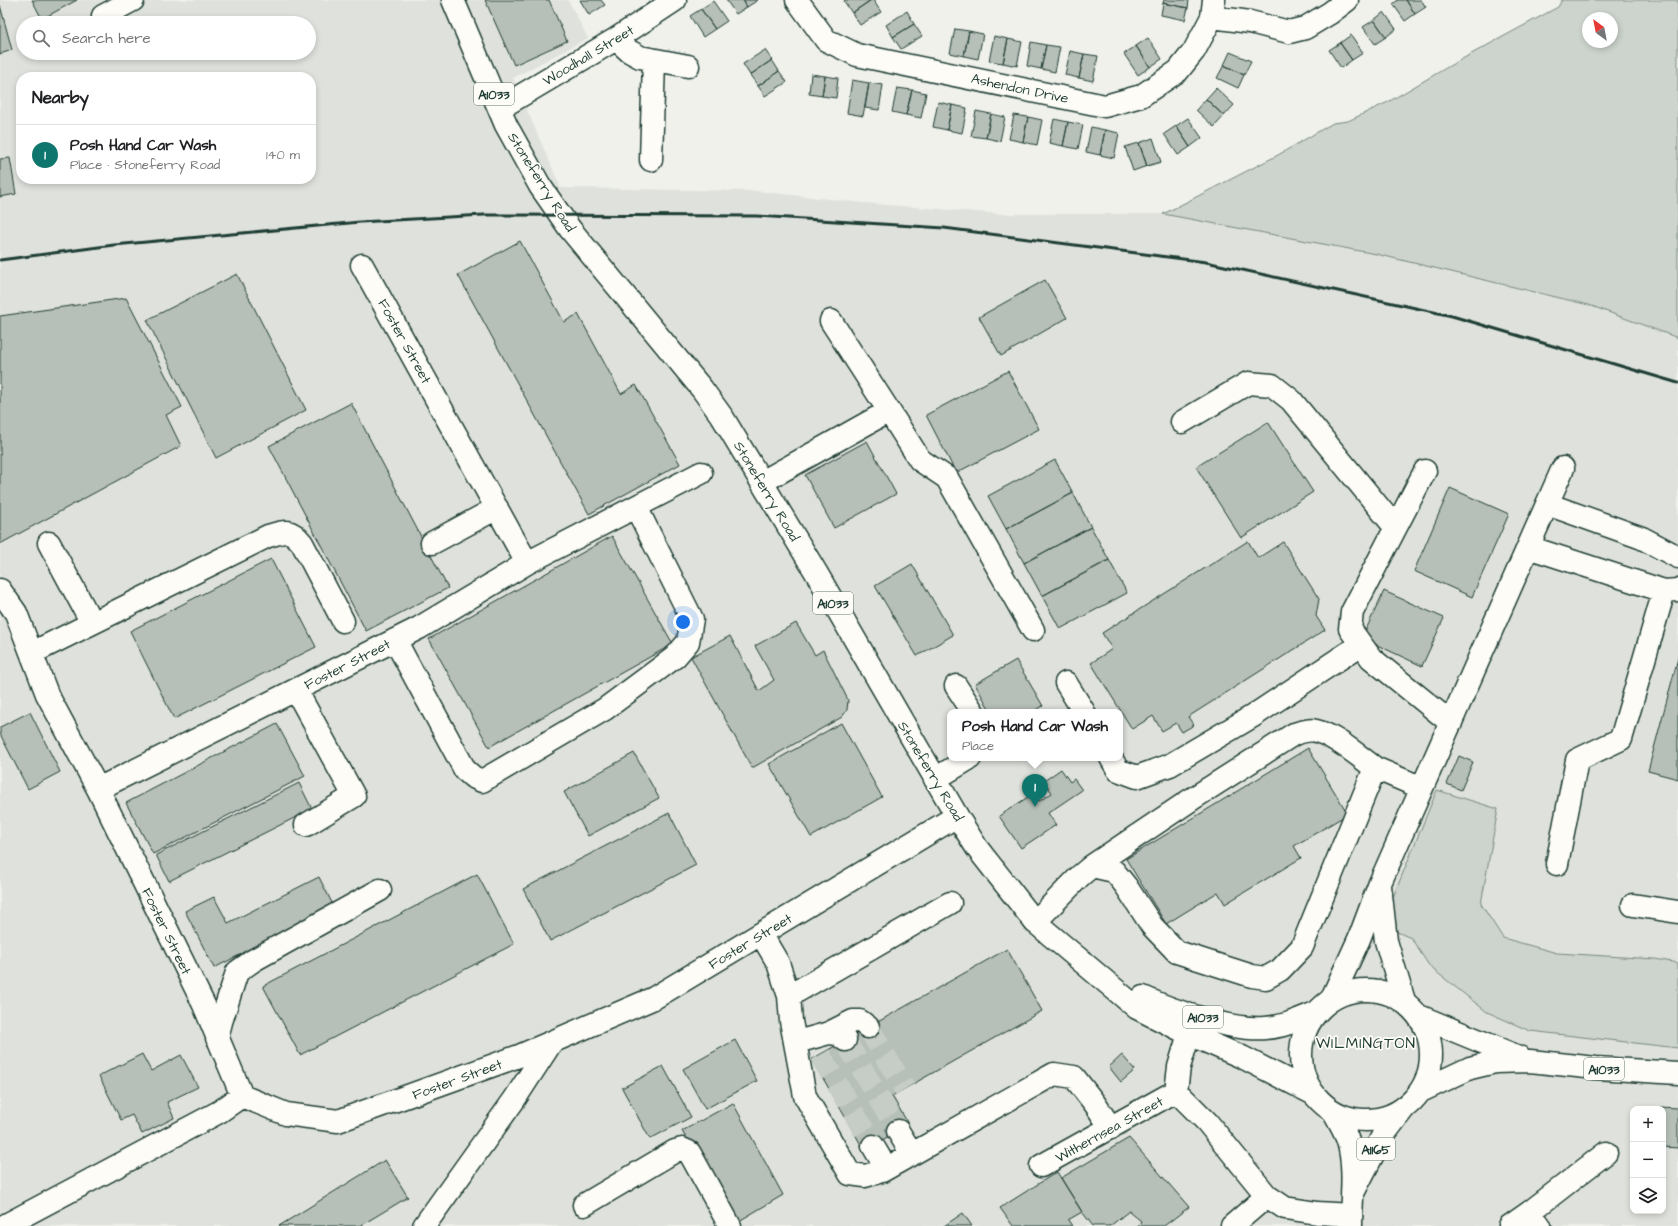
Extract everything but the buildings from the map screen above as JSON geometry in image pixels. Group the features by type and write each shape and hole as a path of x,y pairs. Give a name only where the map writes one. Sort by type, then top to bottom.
{"main road":[{"path":"103,16 133,0"},
{"name":"Stoneferry Road","path":"453,0 506,125 550,202 570,230 702,390 723,418 957,816 977,848 1035,922 1137,1008 1189,1034 1242,1057 1312,1093"},
{"name":"Ashendon Drive","path":"796,0 826,40 857,55 1105,106 1141,96 1178,71 1194,51 1213,9"},
{"path":"1213,9 1250,22 1289,32 1305,28 1330,13 1347,0"},
{"name":"Woodhall Street","path":"500,108 616,39 666,2"},
{"path":"616,39 629,51 640,57 688,66"},
{"path":"651,160 654,60"},
{"name":"Foster Street","path":"362,265 528,563"},
{"path":"831,320 920,460 947,478 1033,630"},
{"path":"1182,422 1248,383 1272,385 1291,400 1396,527"},
{"path":"762,482 889,411"},
{"path":"1332,998 1359,939 1380,883 1563,468"},
{"path":"1425,471 1352,612 1350,629 1360,645 1371,658 1450,723"},
{"name":"Foster Street","path":"98,789 419,628 528,563 701,473"},
{"path":"1547,504 1642,538 1678,556"},
{"path":"395,640 465,770 473,777 482,781 605,709 674,657 688,642 692,619 636,507"},
{"path":"432,543 497,508"},
{"path":"32,653 268,536 283,531 290,532 295,535 302,543 343,621"},
{"path":"49,542 92,623"},
{"path":"1528,547 1671,591 1621,739 1577,760 1557,864"},
{"name":"Foster Street","path":"0,590 16,613 47,694 98,789 204,1005 242,1096 286,1114 338,1121 511,1059 654,998 957,816"},
{"path":"1113,761 1118,770 1137,777 1170,765 1252,716 1360,645"},
{"path":"1066,683 1082,709"},
{"path":"956,686 970,709"},
{"path":"296,690 354,796 306,825"},
{"path":"1035,922 1080,876 1092,866 1279,743 1299,733 1315,730 1329,736 1375,768 1422,788"},
{"path":"935,779 965,761"},
{"path":"1092,866 1114,871 1126,886 1152,926 1177,952 1252,976 1266,978 1280,970 1302,947 1375,768"},
{"path":"1380,883 1386,941 1411,1008 1428,1033 1432,1053 1429,1073 1421,1091 1404,1108 1388,1117 1370,1120 1352,1119 1334,1113 1322,1104 1312,1093 1303,1074 1300,1053 1304,1032 1315,1013 1332,998 1350,991 1369,989 1387,993 1411,1008"},
{"path":"217,1038 237,972 254,960 380,890"},
{"path":"789,996 950,903"},
{"path":"1633,904 1678,912"},
{"path":"761,934 778,964 789,996 791,1021 800,1041 805,1096 850,1174 864,1176 886,1168 1054,1074 1074,1077 1111,1128"},
{"name":"Stoneferry Road","path":"1096,974 1162,1006 1232,1026 1264,1028 1290,1024 1315,1013"},
{"name":"A1033","path":"1411,1008 1530,1061"},
{"path":"800,1041 837,1037 853,1021 860,1021 868,1028"},
{"path":"1189,1034 1179,1067 1176,1091 1207,1122 1267,1196 1285,1208 1317,1213 1351,1221"},
{"path":"800,1041 814,1045 820,1055"},
{"path":"424,1226 514,1100 551,1043"},
{"name":"A1033","path":"1421,1091 1470,1068 1495,1062 1530,1061 1596,1068 1678,1073"},
{"name":"Withernsea Street","path":"1041,1166 1176,1091"},
{"path":"4,1226 219,1112 242,1096"},
{"name":"A1165","path":"1353,1193 1382,1137 1404,1108"},
{"name":"A1165","path":"1334,1113 1348,1141 1352,1167 1353,1193 1351,1221"},
{"path":"898,1131 912,1154"},
{"path":"873,1146 886,1168"},
{"path":"584,1205 675,1151 682,1149 689,1152 730,1226"},
{"path":"1510,1226 1535,1219 1606,1153"},
{"path":"1232,1226 1267,1196"}],"shaded area":[{"path":"0,0 568,0 588,38 513,78 561,188 757,191 864,203 1002,214 1163,214 1376,254 1589,305 1678,338 1678,1226 0,1226"},
{"path":"1562,0 1678,0 1678,338 1589,305 1376,254 1163,214 1278,155 1333,123 1348,121 1388,102 1451,65 1558,7"},
{"path":"1437,790 1498,809 1481,904 1503,938 1557,953 1655,959 1678,963 1678,1048 1530,1031 1487,1012 1430,967 1411,938 1397,932 1391,902"}],"tunnel":[{"path":"868,1027 905,1089"},
{"path":"845,1040 898,1131"},
{"path":"820,1055 873,1146"}],"railway":[{"path":"0,260 114,245 360,222 484,215 757,216 944,228 1206,262 1452,316 1678,383"}],"place":[{"name":"Posh Hand Car Wash","path":"1035,807"}],"district":[{"name":"WILMINGTON","path":"1366,1043"}]}
